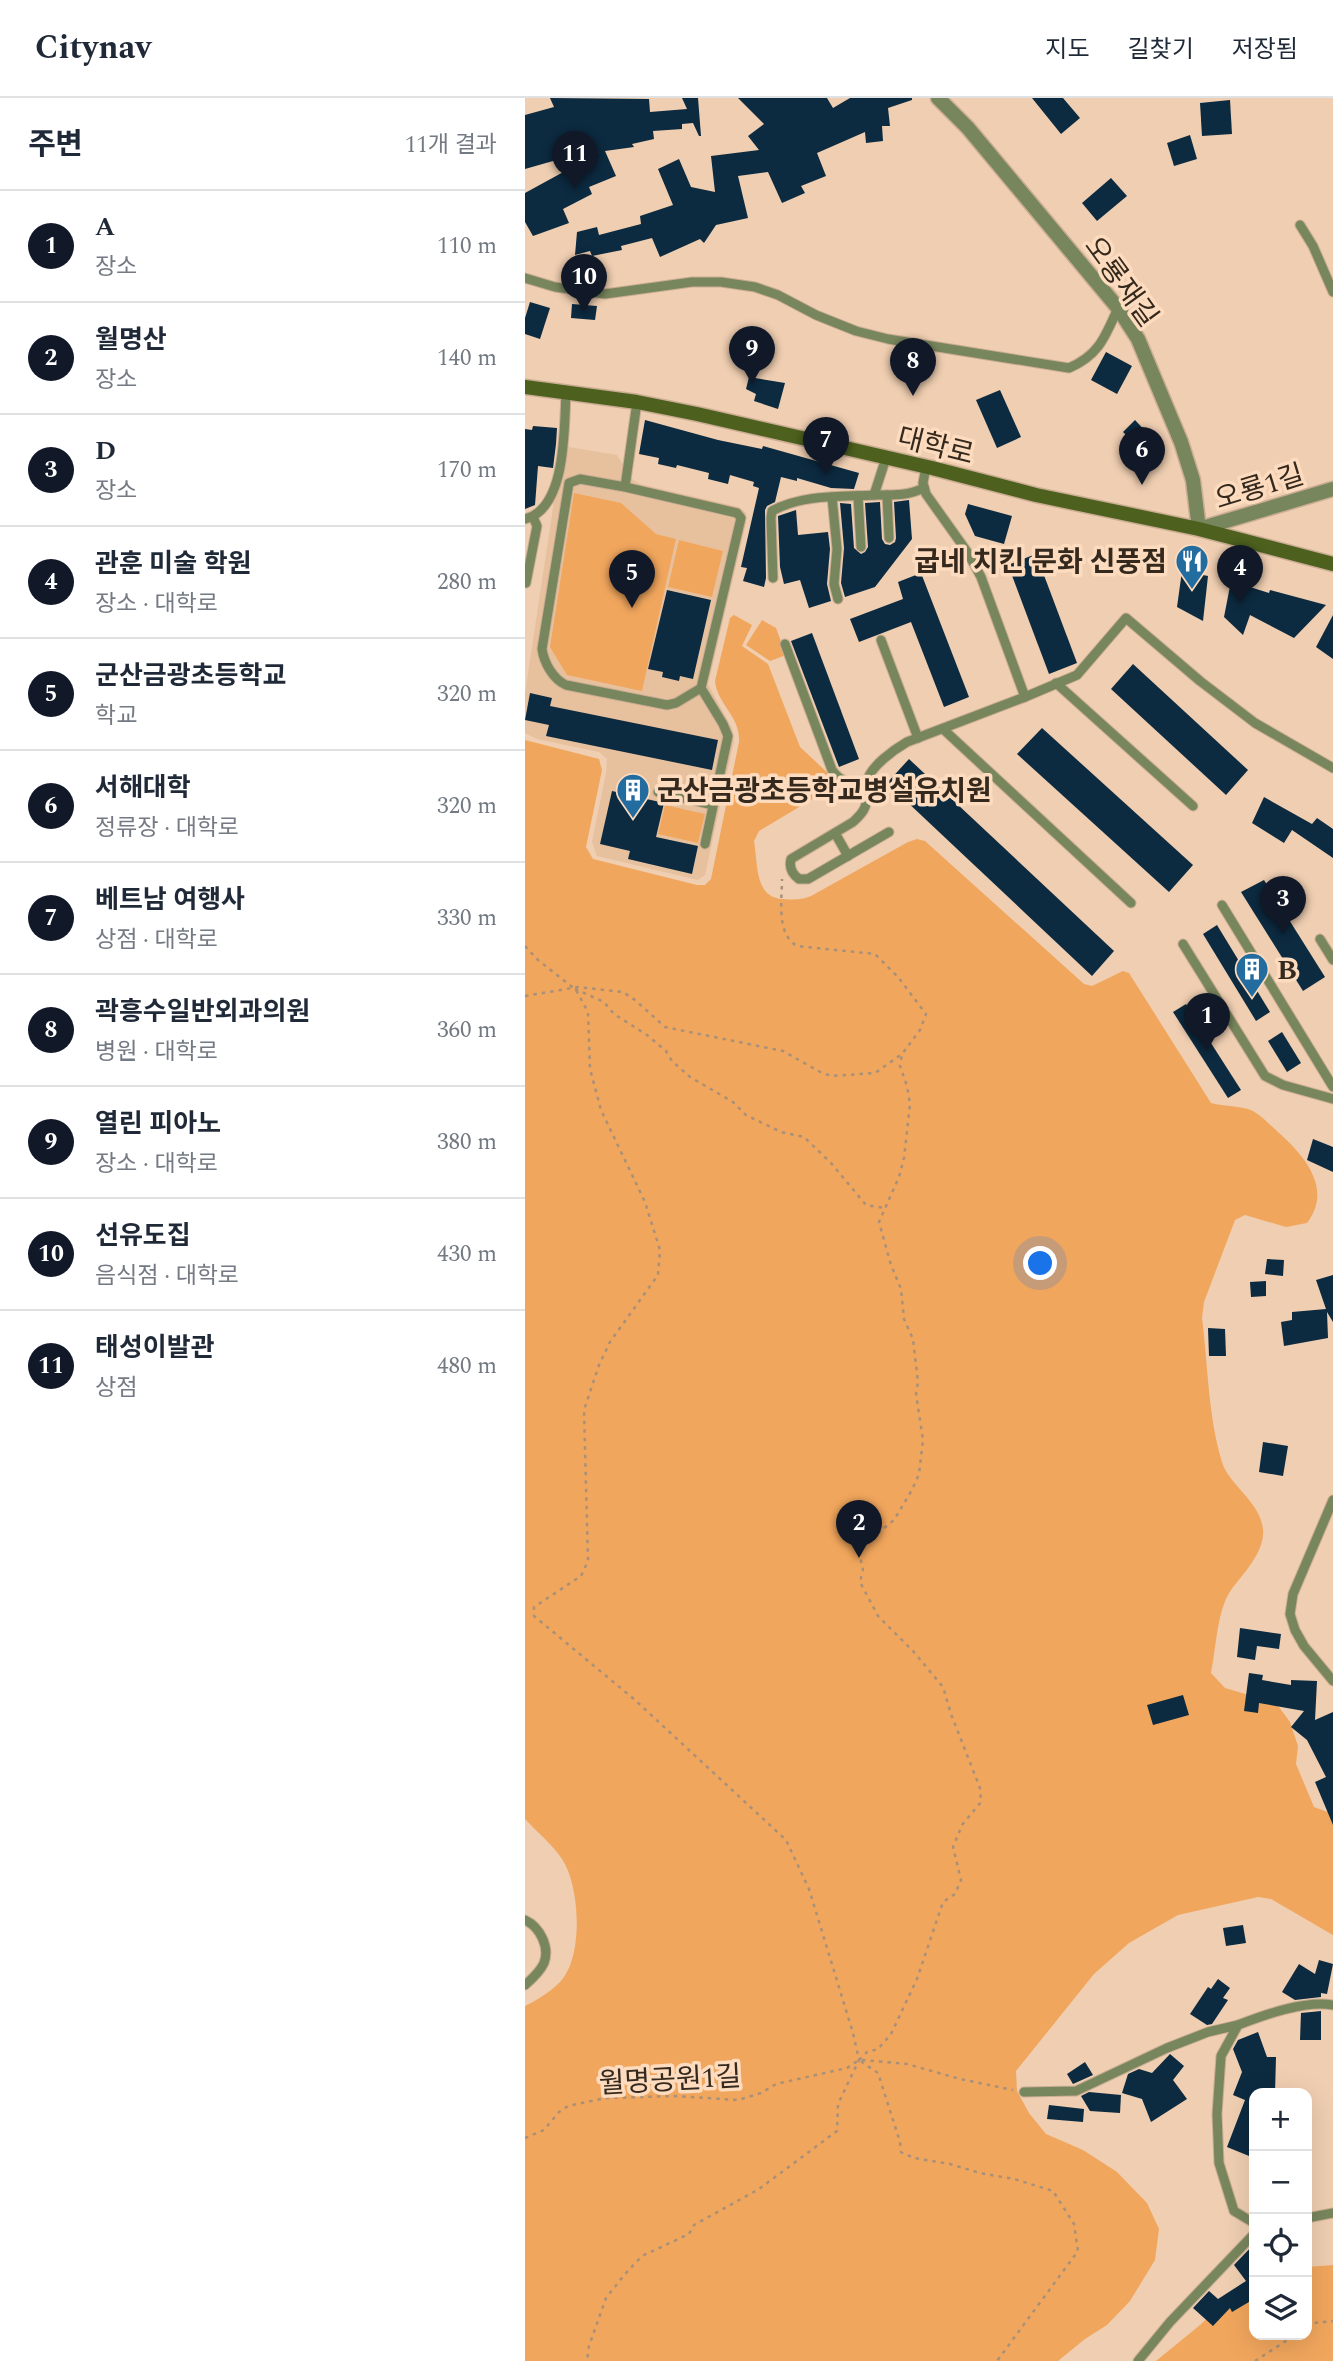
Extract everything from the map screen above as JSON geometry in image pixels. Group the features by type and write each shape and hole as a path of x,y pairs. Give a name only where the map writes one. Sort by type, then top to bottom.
{"street":[{"name":"오룡재길","path":"938,98 968,128 1118,308 1137,340 1181,442 1193,480 1199,529"},
{"name":"대학로","path":"525,387 637,402 926,467 1036,495 1199,529 1333,564"},
{"name":"오룡1길","path":"1199,529 1333,489"}],"lane":[{"path":"1300,225 1313,246 1333,292"},
{"path":"525,278 555,287 605,294 692,282 755,286 816,316 888,340 1069,369 1088,360 1104,338 1118,308"},
{"path":"526,583 537,526 529,518 545,508 557,483 564,438 566,393"},
{"path":"625,487 637,402"},
{"path":"874,495 886,458"},
{"path":"926,467 924,488 981,577 1025,697"},
{"path":"701,688 675,704 667,705 560,682 542,649 569,483 580,479 625,487 737,513 741,518 701,688 723,724 727,736 705,844"},
{"path":"773,578 772,511 793,503 832,497 905,495 924,488"},
{"path":"887,495 889,538"},
{"path":"858,496 861,547"},
{"path":"832,497 837,549 834,584 838,598"},
{"path":"889,832 804,881 792,872 791,859 853,822 865,810 870,774 889,753 918,738 1077,675 1126,618 1200,681 1255,723 1333,768"},
{"path":"881,640 918,738"},
{"path":"785,644 832,770 846,782 867,783"},
{"path":"1056,683 1193,806"},
{"path":"943,729 1131,903"},
{"path":"658,792 713,805"},
{"path":"835,833 848,856"},
{"path":"1222,905 1333,1087"},
{"path":"1320,939 1333,960"},
{"path":"1183,944 1265,1076 1283,1085 1333,1099"},
{"path":"1333,1500 1293,1594 1290,1614 1304,1646 1333,1681"},
{"path":"525,1920 534,1924 539,1931 545,1953 541,1968 525,1985"},
{"path":"1024,2092 1076,2091 1167,2048 1208,2032 1257,2017 1320,2003 1333,2005"},
{"path":"1238,2025 1221,2056 1217,2114 1219,2163 1234,2211 1249,2220"},
{"path":"1312,2217 1333,2213"},
{"path":"1138,2361 1170,2322 1249,2239"}],"path":[{"path":"525,996 573,988 623,992 665,1027 783,1051 831,1076 875,1073 902,1054 920,1030 926,1014 898,977 875,954 797,946 789,941 783,924 783,872"},
{"path":"525,946 573,988 604,1002 614,1014 647,1035 690,1077 733,1102 746,1115 782,1132 804,1137 831,1163 866,1206 885,1208"},
{"path":"573,988 588,1012 590,1069 601,1110 645,1202 660,1250 657,1275 610,1342 584,1410 588,1561 581,1576 534,1607 534,1616 635,1700 786,1840 797,1859 813,1902 859,2060 878,2073 901,2152 914,2158 1014,2179 1053,2191 1075,2224 1078,2251 997,2361"},
{"path":"587,2361 589,2346 606,2298 642,2256 689,2234 694,2225 759,2189 837,2131 838,2104 859,2060 867,2052 878,2049 891,2035 917,1979 943,1902 955,1894 961,1880 953,1847 962,1825 981,1802 979,1788 943,1687 913,1651 878,1616 860,1582 863,1570 857,1544 878,1533 894,1520 919,1474 923,1440 916,1394 918,1382 913,1339 904,1319 901,1289 879,1222 899,1177 904,1158 910,1104 907,1086 899,1066 902,1054"},
{"path":"859,2060 907,2064 960,2079 1024,2092"},
{"name":"월명공원1길","path":"525,2138 544,2130 559,2112 568,2106 606,2098 674,2096 738,2100 761,2093 776,2084 847,2068 859,2060"},
{"path":"1312,2324 1333,2321"},
{"path":"1255,2361 1287,2340"}],"shaded area":[{"path":"565,448 617,455 633,480 640,484 739,507 746,513 746,523 708,684 732,728 734,741 705,875 698,880 597,856 592,842 607,759 599,752 537,739 525,733 525,693 561,455"},
{"path":"574,493 621,503 656,534 676,539 642,691 567,675 550,647"},
{"path":"679,540 723,551 712,597 668,587"},
{"path":"734,615 752,625 742,646 768,664 800,747 830,775 834,783 829,789 759,831 754,841 757,869 767,893 783,899 811,896 908,842 917,839 925,841 1084,984 1092,986 1123,971 1129,973 1211,1103 1248,1109 1260,1115 1306,1162 1316,1186 1317,1198 1307,1223 1286,1227 1245,1215 1235,1220 1204,1302 1202,1318 1217,1445 1225,1470 1257,1511 1263,1530 1257,1554 1226,1598 1211,1673 1225,1688 1276,1703 1290,1722 1298,1746 1296,1764 1314,1807 1333,1814 1333,1935 1271,1899 1258,1897 1178,1915 1129,1943 1094,1974 1016,2071 1017,2091 1029,2113 1046,2134 1083,2150 1117,2172 1147,2203 1159,2229 1155,2260 1130,2301 1107,2325 1058,2361 525,2361 525,2006 552,1989 568,1971 573,1956 577,1921 573,1886 562,1859 525,1819 525,740 599,759 602,770 586,847 593,859 705,885 711,879 739,742 736,725 720,697 715,681 730,618"},
{"path":"762,620 776,628 786,655 770,661 746,645"},
{"path":"665,805 705,814 698,843 658,834"},
{"path":"1333,2265 1333,2361 1156,2361 1226,2300 1249,2286 1249,2340 1312,2340 1312,2267"}],"building":[{"path":"550,98 649,99 650,112 687,109 682,98 698,98 701,136 693,123 682,124 682,129 653,131 654,139 632,144 634,147 605,151 616,176 589,187 592,194 563,209 569,223 533,236 525,222 525,193 598,153 595,149 525,169 525,115 554,107"},
{"path":"738,98 827,98 833,108 850,98 912,100 888,108 890,126 882,126 883,141 866,143 865,132 817,153 826,176 801,186 805,193 782,203 768,172 738,176 748,218 716,225 704,243 700,239 660,257 652,238 621,246 622,250 592,256 590,251 575,255 577,232 597,227 599,235 641,224 640,216 673,205 658,169 679,159 691,187 715,192 711,156 759,150 748,136 764,124"},
{"path":"1032,98 1063,98 1080,118 1061,134"},
{"path":"1230,100 1232,134 1202,136 1200,103"},
{"path":"1190,135 1197,159 1174,166 1167,143"},
{"path":"1111,178 1127,196 1097,221 1082,203"},
{"path":"530,302 550,308 540,339 525,334 525,318"},
{"path":"572,304 597,306 595,320 571,318"},
{"path":"1106,352 1132,366 1117,394 1091,380"},
{"path":"749,377 785,383 778,409 754,401 756,394 746,389"},
{"path":"1000,390 1021,437 997,448 976,400"},
{"path":"645,420 718,440 762,449 763,446 859,473 854,489 831,488 797,478 797,481 781,477 775,502 765,510 764,587 743,581 747,568 741,567 759,488 753,486 754,482 730,475 728,484 708,479 709,473 677,465 676,468 658,464 659,458 639,454"},
{"path":"1135,420 1150,436 1138,447 1123,432"},
{"path":"533,426 557,428 556,444 553,468 538,466 535,505 525,509 525,429 532,430"},
{"path":"909,500 912,539 875,587 845,597 841,583 844,548 840,503 851,504 854,548 861,554 868,547 865,503 880,502 882,539 885,544 890,545 896,538 894,502"},
{"path":"968,504 1012,516 1004,544 975,536 965,514"},
{"path":"796,510 798,535 828,532 830,549 827,584 831,601 809,608 800,580 784,584 780,567 778,516"},
{"path":"1036,554 1077,663 1049,674 1008,565"},
{"name":"굽네 치킨 문화 신풍점","path":"1182,571 1208,576 1203,621 1177,607"},
{"path":"921,573 969,697 944,707 911,622 859,642 850,619 903,599 898,582"},
{"path":"1231,581 1269,593 1270,590 1326,605 1294,638 1250,615 1243,635 1224,617"},
{"path":"667,590 711,600 693,679 680,676 679,681 662,677 663,672 648,669"},
{"path":"1333,615 1333,659 1316,647"},
{"path":"812,633 859,759 839,767 791,641"},
{"path":"1133,664 1248,770 1226,795 1111,689"},
{"path":"530,693 552,698 550,706 718,740 712,770 546,736 549,725 525,720"},
{"path":"1042,728 1193,865 1169,892 1017,754"},
{"path":"909,759 1114,951 1092,976 887,783"},
{"name":"군산금광초등학교병설유치원","path":"612,791 664,803 656,837 698,846 692,874 628,859 630,851 600,844"},
{"path":"1264,797 1312,824 1317,818 1333,829 1333,858 1292,830 1284,843 1252,823"},
{"path":"1264,880 1325,977 1303,991 1241,892"},
{"name":"B","path":"1217,925 1270,1012 1256,1021 1203,934"},
{"path":"1186,1004 1241,1090 1228,1098 1173,1012"},
{"path":"1282,1032 1301,1063 1287,1072 1268,1041"},
{"path":"1313,1139 1333,1147 1333,1172 1307,1160"},
{"path":"1267,1259 1284,1260 1283,1276 1265,1274"},
{"path":"1333,1275 1333,1322 1327,1312 1328,1338 1284,1346 1281,1322 1292,1320 1292,1312 1326,1309 1316,1280"},
{"path":"1266,1281 1266,1296 1251,1297 1250,1282"},
{"path":"1208,1328 1225,1329 1226,1356 1209,1356"},
{"path":"1263,1442 1288,1446 1283,1476 1259,1472"},
{"path":"1240,1628 1281,1634 1279,1649 1257,1646 1255,1660 1237,1657"},
{"path":"1249,1673 1263,1675 1262,1680 1291,1685 1291,1680 1317,1681 1315,1720 1333,1712 1333,1825 1315,1782 1326,1777 1307,1740 1291,1727 1304,1711 1259,1703 1258,1713 1244,1711"},
{"path":"1183,1695 1189,1715 1153,1725 1147,1705"},
{"path":"1243,1925 1246,1943 1226,1946 1223,1928"},
{"path":"1319,1960 1333,1964 1327,1994 1295,2000 1282,1992 1299,1964 1315,1974"},
{"path":"1218,1979 1230,1988 1223,1998 1228,2000 1212,2024 1207,2025 1190,2014 1208,1987 1211,1989"},
{"path":"1321,2011 1321,2040 1300,2040 1301,2013"},
{"path":"1258,2032 1267,2057 1276,2057 1275,2088 1249,2088 1249,2156 1227,2147 1245,2100 1233,2095 1242,2072 1233,2049 1238,2040"},
{"path":"1170,2054 1184,2066 1173,2080 1187,2099 1151,2122 1142,2099 1122,2093 1128,2074 1139,2069 1152,2073"},
{"path":"1085,2062 1093,2075 1073,2084 1067,2074"},
{"path":"1089,2092 1121,2095 1120,2113 1090,2111 1081,2096"},
{"path":"1049,2105 1084,2109 1083,2122 1047,2119"},
{"path":"1249,2249 1249,2302 1232,2312 1230,2308 1213,2326 1193,2308 1209,2291 1218,2299 1246,2281 1234,2265"}],"place":[{"name":"태성이발관","path":"575,189"},
{"name":"선유도집","path":"584,312"},
{"name":"열린 피아노","path":"752,384"},
{"name":"곽흥수일반외과의원","path":"913,396"},
{"name":"베트남 여행사","path":"826,475"},
{"name":"서해대학","path":"1142,485"},
{"name":"굽네 치킨 문화 신풍점","path":"1192,591"},
{"name":"관훈 미술 학원","path":"1240,603"},
{"name":"군산금광초등학교","path":"632,608"},
{"name":"군산금광초등학교병설유치원","path":"633,820"},
{"name":"D","path":"1283,934"},
{"name":"B","path":"1252,999"},
{"name":"A","path":"1207,1051"},
{"name":"월명산","path":"859,1558"}]}
